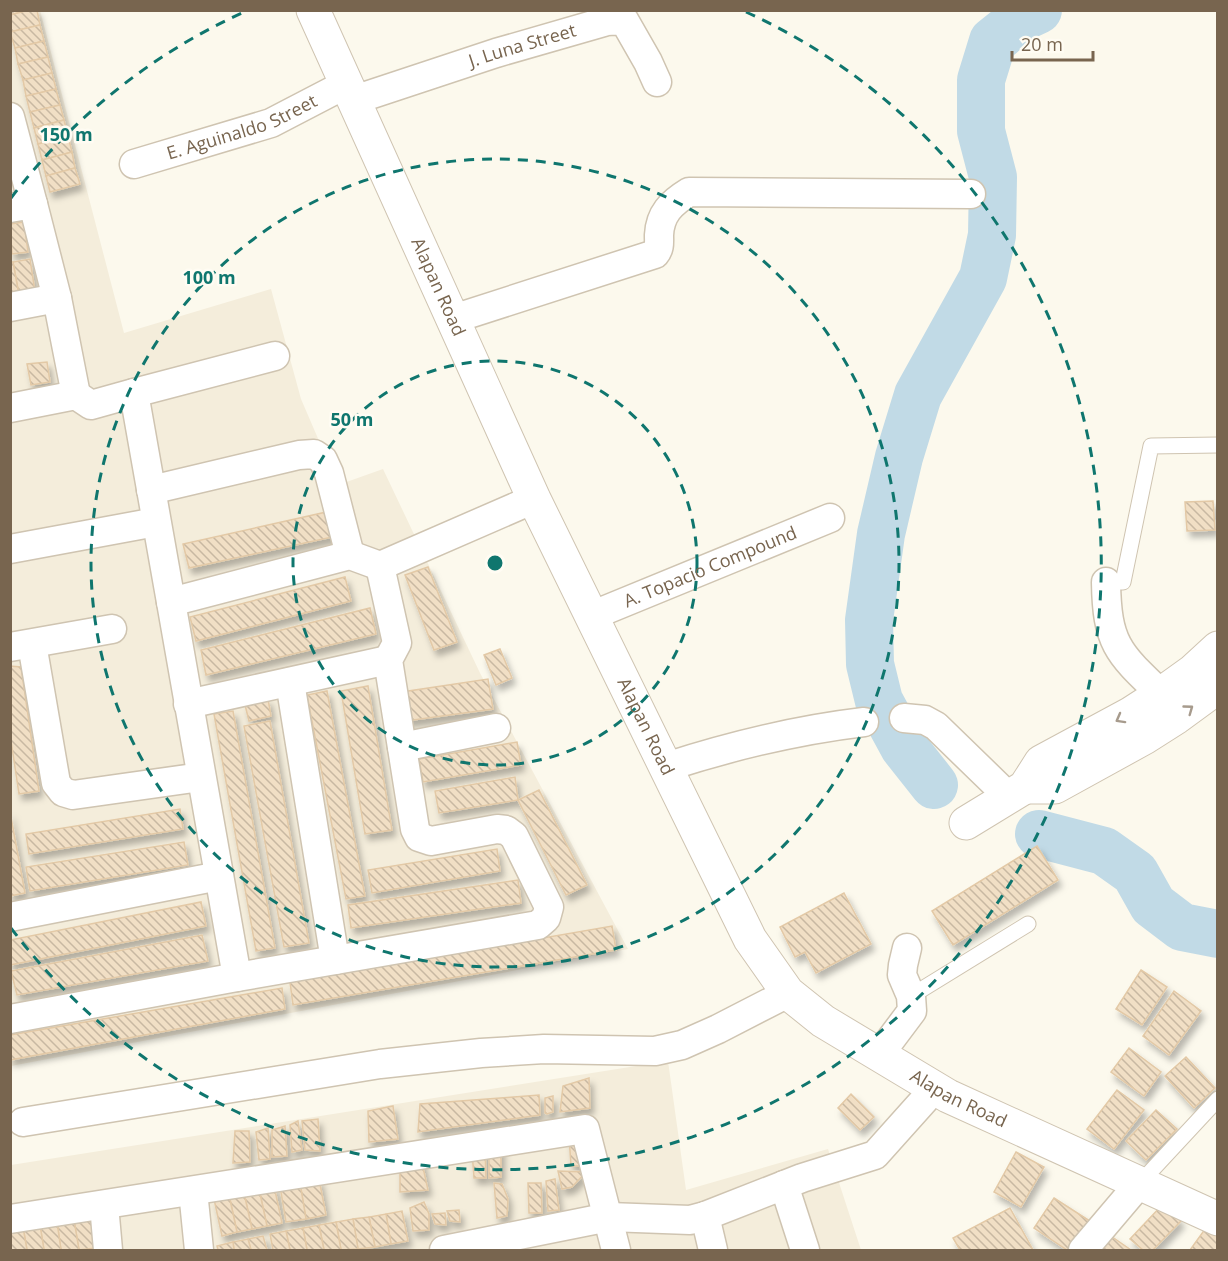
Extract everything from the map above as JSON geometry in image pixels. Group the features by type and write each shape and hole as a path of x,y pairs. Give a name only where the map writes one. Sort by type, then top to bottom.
{"street":[{"name":"Alapan Road","path":"313,10 534,499 750,939 774,1000 823,1021 935,1088 1218,1220"},
{"name":"J. Luna Street","path":"350,92 607,21 624,20 657,82"},
{"name":"E. Aguinaldo Street","path":"134,164 272,123 350,92"},
{"path":"10,117 22,206 57,298 76,395"},
{"path":"453,319 655,254 659,248 661,222 665,211 689,192 971,194"},
{"path":"10,306 57,298"},
{"path":"10,408 76,395 91,405 275,356"},
{"path":"134,393 237,977"},
{"path":"151,490 299,455 314,454 323,460 329,473 350,555"},
{"path":"171,602 350,555 380,566 534,499"},
{"name":"A. Topacio Compound","path":"591,616 830,518"},
{"path":"10,549 156,522"},
{"path":"10,1019 538,925 546,918 549,907 514,836 506,830 497,829 431,841 419,837 415,829 388,660 397,643 380,566"},
{"path":"1106,582 1106,613 1119,649 1130,664 1161,694"},
{"path":"112,629 21,645 56,783 63,792 73,795 201,777"},
{"path":"966,822 1017,792 1041,762 1130,714 1193,671 1218,648"},
{"path":"188,704 388,660"},
{"path":"290,682 335,960"},
{"path":"904,718 925,720 936,726 1017,792 1055,787 1169,723 1218,687"},
{"path":"666,767 777,735 864,722"},
{"path":"402,747 496,728"},
{"path":"10,917 219,876"},
{"path":"879,1055 912,1011 911,996 902,975 907,948"},
{"path":"23,1122 391,1062 544,1049 655,1051 682,1045 774,1000"},
{"path":"444,1251 609,1216 690,1221 784,1185 875,1155 935,1088"},
{"path":"10,1219 585,1129 609,1216 616,1251"},
{"path":"1083,1251 1140,1184"},
{"path":"784,1185 805,1251"},
{"path":"193,1191 199,1251"},
{"path":"104,1205 108,1251"},
{"path":"705,1216 713,1251"}],"lane":[{"path":"1106,582 1123,582 1151,446 1218,445"},
{"path":"911,996 1028,924"},
{"path":"1140,1184 1218,1099"}],"shaded area":[{"path":"40,10 124,333 271,289 301,399 338,485 383,469 480,673 628,949 11,1066 10,11"},
{"path":"668,1061 686,1190 828,1149 861,1250 11,1250 11,1165"}],"building":[{"path":"10,10 29,10 10,15"},
{"path":"37,10 40,25 10,32 10,15"},
{"path":"40,25 44,41 15,48 10,32"},
{"path":"44,41 48,57 18,64 15,48"},
{"path":"48,57 52,73 23,80 18,64"},
{"path":"52,73 56,89 26,96 23,80"},
{"path":"56,89 60,105 30,112 26,96"},
{"path":"60,105 64,120 34,128 30,112"},
{"path":"64,120 68,136 38,144 34,128"},
{"path":"68,136 72,152 42,160 38,144"},
{"path":"72,152 75,168 46,176 42,160"},
{"path":"75,168 80,184 50,192 46,176"},
{"path":"24,222 28,252 12,254 10,224"},
{"path":"30,259 35,292 19,295 13,262"},
{"path":"10,262 13,262 19,295 10,296"},
{"path":"47,362 50,382 31,385 27,364"},
{"path":"1213,501 1215,530 1187,531 1185,502"},
{"path":"331,511 337,536 189,568 183,544"},
{"path":"428,567 457,642 434,650 405,575"},
{"path":"345,577 351,601 196,641 190,617"},
{"path":"370,608 376,634 206,675 201,650"},
{"path":"500,649 512,678 496,685 484,655"},
{"path":"10,666 21,667 39,791 19,794 10,734"},
{"path":"488,679 493,709 406,721 402,692"},
{"path":"368,686 392,830 365,834 341,691"},
{"path":"327,691 365,896 346,899 307,695"},
{"path":"268,699 271,716 249,721 245,705"},
{"path":"233,711 275,948 256,951 214,714"},
{"path":"270,721 309,943 284,947 244,726"},
{"path":"517,742 521,765 423,782 419,759"},
{"path":"515,777 518,800 439,813 435,791"},
{"path":"539,790 587,885 566,895 518,800"},
{"path":"180,809 183,829 29,854 26,834"},
{"path":"10,812 25,893 10,896"},
{"path":"184,842 188,865 30,891 26,867"},
{"path":"1037,846 1058,880 953,945 932,911"},
{"path":"497,849 500,871 372,893 368,870"},
{"path":"518,880 521,903 351,928 348,905"},
{"path":"844,893 871,944 816,973 805,952 795,957 780,927"},
{"path":"201,902 206,926 10,965 10,940"},
{"path":"612,926 616,950 293,1005 290,982"},
{"path":"202,935 208,961 17,995 11,971"},
{"path":"1141,970 1167,987 1142,1025 1116,1009"},
{"path":"282,988 285,1009 10,1060 10,1035"},
{"path":"1174,991 1201,1011 1169,1055 1143,1036"},
{"path":"1129,1048 1161,1072 1144,1096 1111,1072"},
{"path":"1186,1057 1215,1088 1194,1108 1165,1076"},
{"path":"589,1078 590,1108 560,1112 563,1086"},
{"path":"1117,1090 1144,1110 1114,1149 1087,1129"},
{"path":"851,1094 874,1117 860,1130 838,1108"},
{"path":"539,1095 540,1115 418,1132 420,1104"},
{"path":"553,1096 553,1112 547,1114 545,1113 545,1098"},
{"path":"393,1106 398,1139 369,1142 368,1111"},
{"path":"1156,1110 1177,1129 1146,1160 1126,1141"},
{"path":"318,1119 320,1151 305,1150 302,1121"},
{"path":"298,1121 302,1150 292,1152 290,1125"},
{"path":"285,1126 287,1156 272,1157 272,1130"},
{"path":"268,1128 270,1159 259,1160 256,1132"},
{"path":"235,1131 249,1131 250,1162 233,1163"},
{"path":"569,1136 588,1166 571,1166"},
{"path":"501,1144 501,1177 489,1178 489,1146"},
{"path":"485,1147 486,1178 474,1178 472,1151"},
{"path":"1016,1152 1044,1167 1021,1207 994,1192"},
{"path":"421,1158 428,1190 400,1192 400,1162"},
{"path":"558,1171 586,1172 572,1187 562,1189"},
{"path":"319,1179 326,1215 306,1219 300,1183"},
{"path":"555,1179 559,1210 548,1211 546,1181"},
{"path":"300,1183 306,1219 286,1222 280,1186"},
{"path":"494,1183 502,1184 508,1199 507,1216 497,1218"},
{"path":"528,1183 541,1183 542,1213 529,1213"},
{"path":"274,1186 282,1223 267,1226 259,1189"},
{"path":"259,1189 267,1226 252,1229 244,1193"},
{"path":"244,1193 252,1229 237,1232 229,1195"},
{"path":"229,1195 237,1232 222,1236 214,1199"},
{"path":"1054,1198 1093,1223 1075,1250 1067,1250 1034,1228"},
{"path":"424,1202 429,1214 429,1230 413,1231 410,1208"},
{"path":"1163,1204 1181,1221 1153,1250 1143,1250 1130,1239"},
{"path":"1010,1208 1033,1250 960,1250 953,1238"},
{"path":"459,1210 460,1222 450,1221 447,1211"},
{"path":"402,1211 408,1241 391,1244 386,1214"},
{"path":"445,1213 446,1225 435,1224 432,1214"},
{"path":"386,1214 391,1244 375,1247 369,1217"},
{"path":"91,1217 96,1248 79,1250 74,1220"},
{"path":"369,1217 375,1247 358,1249 353,1219"},
{"path":"353,1219 358,1249 341,1250 336,1222"},
{"path":"74,1220 79,1250 61,1250 57,1222"},
{"path":"57,1222 61,1250 44,1250 40,1225"},
{"path":"336,1222 341,1250 324,1250 319,1225"},
{"path":"40,1225 44,1250 27,1250 23,1227"},
{"path":"319,1225 324,1250 307,1250 303,1228"},
{"path":"1208,1225 1218,1232 1218,1250 1190,1250"},
{"path":"23,1227 27,1250 10,1250 10,1229"},
{"path":"303,1228 307,1250 290,1250 286,1231"},
{"path":"286,1231 290,1250 273,1250 270,1234"},
{"path":"1108,1234 1131,1250 1096,1250"},
{"path":"263,1236 267,1250 251,1250 248,1239"},
{"path":"248,1239 251,1250 234,1250 233,1242"},
{"path":"233,1242 234,1250 218,1250 217,1246"}],"waterway":[{"path":"934,785 904,747 879,701 870,664 869,620 881,534 899,457 918,395 983,278 992,235 993,177 981,131 981,80 993,41 1023,17 1038,10"},
{"path":"1039,834 1104,851 1135,873 1153,905 1182,927 1218,934"}]}
